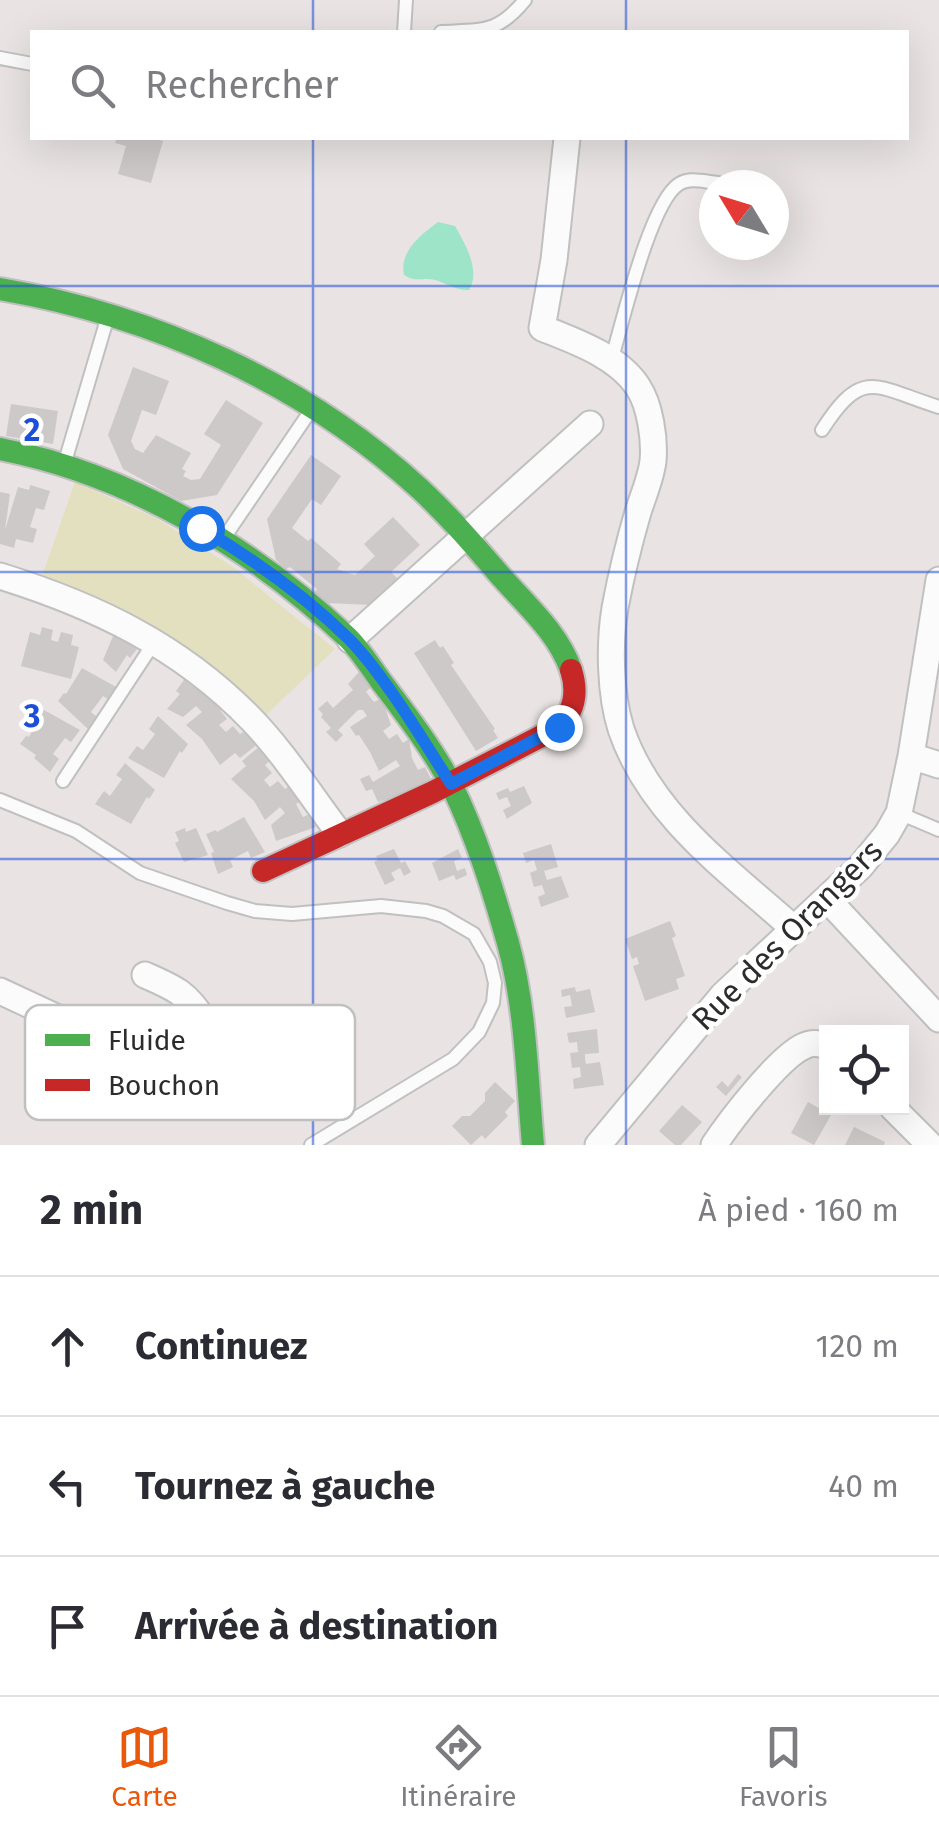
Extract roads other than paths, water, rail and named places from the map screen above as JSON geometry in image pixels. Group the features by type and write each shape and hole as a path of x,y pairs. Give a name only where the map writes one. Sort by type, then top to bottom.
{"street":[{"path":"567,140 542,328 611,361 637,385 646,402 653,460 614,612 615,702 621,727 634,760 677,824 793,928"},
{"path":"0,288 128,317 313,408 418,488 466,536 534,613 564,656 575,680 573,707 559,727 451,784 263,871"},
{"path":"350,640 590,424"},
{"path":"0,449 26,454 125,490 222,540 263,568 350,640 408,717 451,784 476,842 509,946 523,1029 533,1145"},
{"path":"0,576 60,594 155,641 193,665 253,721 340,834"},
{"name":"Rue des Orangers","path":"598,1145 690,1031 887,834 899,812 911,756 931,694 931,616 939,580"},
{"path":"911,756 939,765"},
{"path":"827,898 939,1020"},
{"path":"145,974 178,990 195,1005"},
{"path":"0,991 30,1005"},
{"path":"714,1145 788,1057 806,1044 819,1043"},
{"path":"900,1115 930,1145"}],"lane":[{"path":"404,30 406,0"},
{"path":"491,30 525,0"},
{"path":"0,58 30,64"},
{"path":"611,361 655,218 668,194 680,183 699,181"},
{"path":"64,467 109,313"},
{"path":"822,430 842,398 855,388 873,386 939,407"},
{"path":"222,540 313,408"},
{"path":"63,781 155,641"},
{"path":"0,800 76,831 152,878 255,911 292,914 381,906 443,916 474,934 490,962 494,983 493,1003 478,1032 453,1058 355,1118"},
{"path":"899,812 939,830"},
{"path":"311,1145 352,1120"}]}
